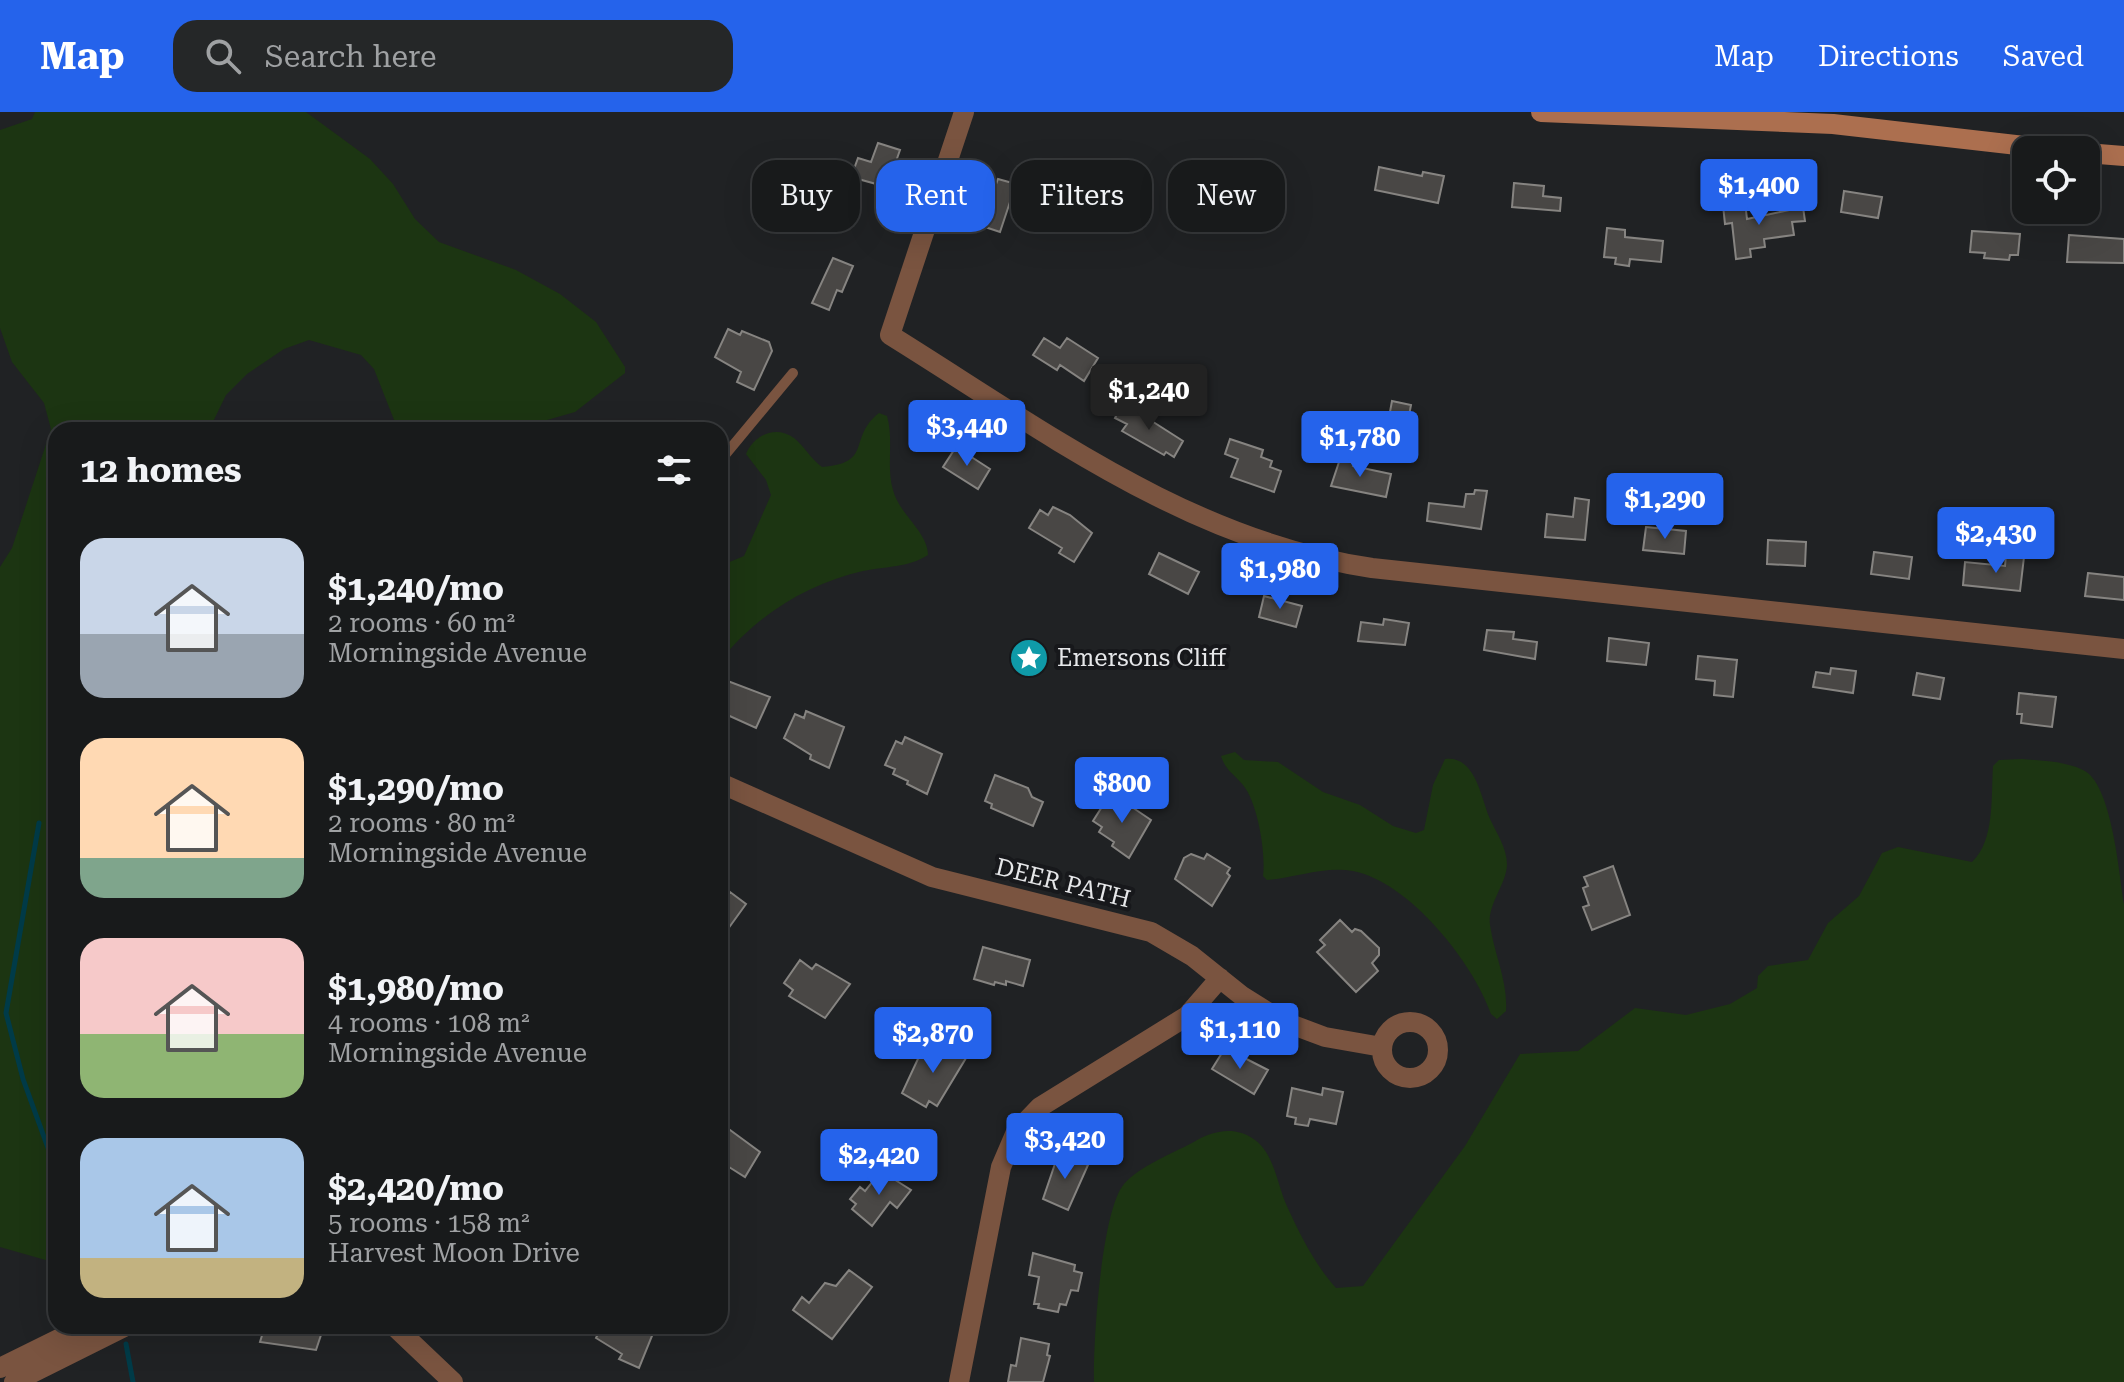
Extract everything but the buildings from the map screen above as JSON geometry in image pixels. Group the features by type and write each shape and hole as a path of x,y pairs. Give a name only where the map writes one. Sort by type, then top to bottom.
{"street":[{"path":"964,112 890,335 1143,491 1243,537 1308,556 1423,575 2124,649"},
{"path":"1541,112 1833,124 2012,145"},
{"path":"2100,154 2124,156"},
{"name":"DEER PATH","path":"728,787 932,877 1151,932 1192,956 1282,1021 1325,1037 1382,1047"},
{"path":"959,1382 1001,1167 1016,1132 1040,1107 1187,1016 1220,978"},
{"path":"0,1368 69,1334"},
{"path":"14,1382 110,1334"},
{"path":"402,1334 453,1382"}],"lane":[{"path":"728,451 793,373"}],"green space":[{"path":"35,112 306,112 370,159 393,184 415,219 439,242 516,270 560,294 596,322 625,367 625,373 575,412 540,422 395,422 374,369 361,355 309,340 284,349 247,374 226,395 213,422 49,422 44,403 12,362 0,328 0,130 32,119"},
{"path":"879,413 887,416 893,490 923,539 928,555 905,564 842,577 802,593 766,616 728,652 728,563 744,556 771,495 766,480 746,454 749,448 759,437 779,432 794,438 822,467 838,465 854,455 869,422"},
{"path":"48,438 48,1261 0,1247 0,567 12,548"},
{"path":"1235,752 1244,760 1278,762 1323,792 1360,805 1393,826 1416,833 1424,830 1433,785 1445,759 1464,764 1476,780 1507,859 1504,880 1490,918 1505,989 1506,1011 1497,1019 1491,1014 1470,971 1436,927 1417,907 1374,878 1353,871 1331,870 1267,880 1263,876 1262,842 1253,804 1221,756"},
{"path":"2022,759 2069,765 2093,778 2107,810 2116,852 2124,904 2124,1382 1094,1382 1097,1310 1109,1221 1124,1184 1138,1172 1207,1135 1231,1131 1247,1135 1267,1153 1296,1226 1328,1279 1336,1288 1363,1286 1465,1146 1520,1054 1578,1051 1635,1008 1686,1015 1730,1004 1757,988 1758,976 1768,966 1808,960 1828,923 1859,896 1882,853 1898,847 1972,862 1985,842 1988,830 1993,766 1999,760"}],"waterway":[{"path":"39,823 6,1013 23,1079 48,1148"},
{"path":"126,1344 133,1382"}],"place":[{"name":"Emersons Cliff","path":"1029,658"}]}
